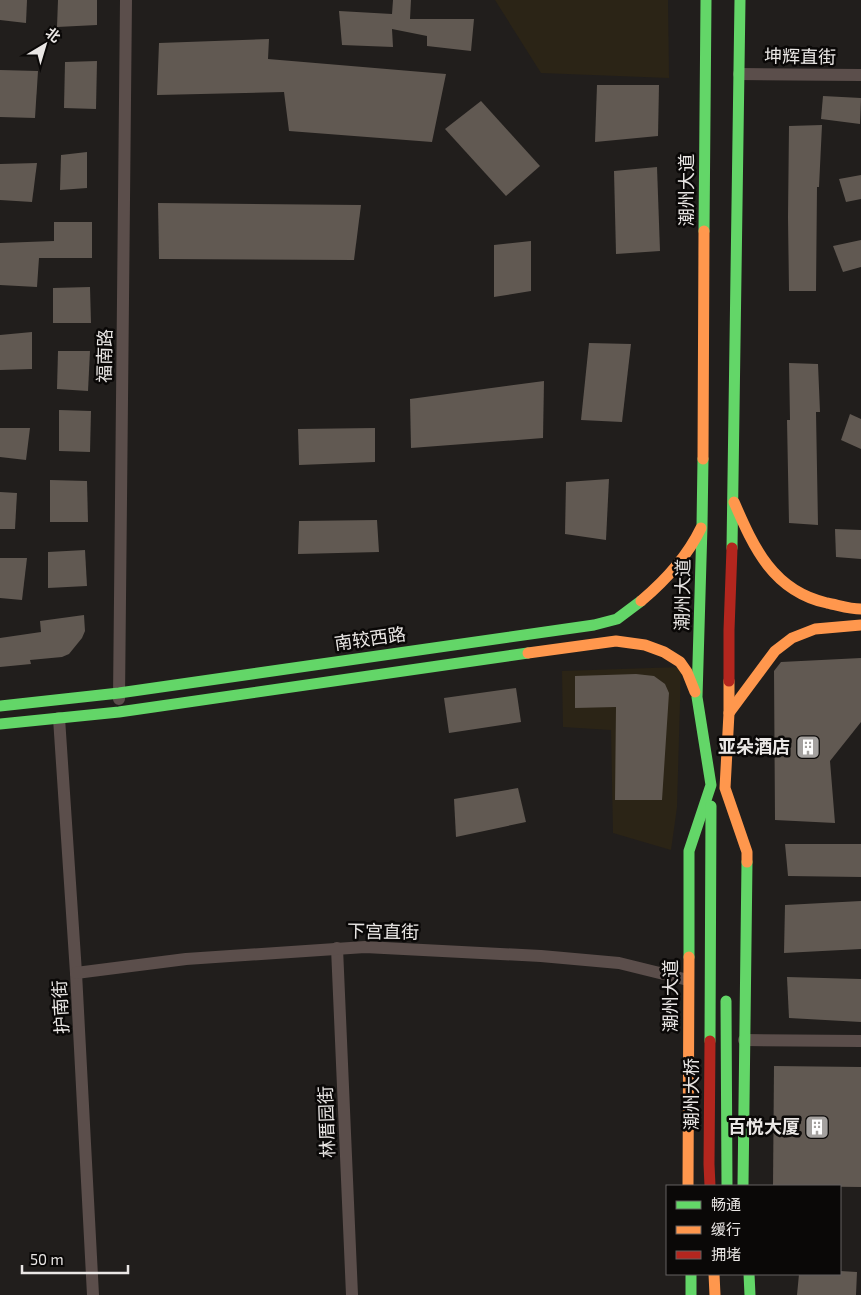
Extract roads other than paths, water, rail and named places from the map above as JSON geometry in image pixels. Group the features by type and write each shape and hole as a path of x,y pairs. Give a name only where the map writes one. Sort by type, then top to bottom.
{"main road":[{"name":"潮州大道","path":"688,1185 689,851 711,785 698,697 702,526 706,0"},
{"path":"726,826 725,788 729,713 740,0"},
{"path":"733,501 762,559 780,580 809,599 840,607 861,609"},
{"name":"南较西路","path":"0,706 119,692 594,625 619,618 654,590 683,559 695,542 702,526"},
{"path":"729,713 775,651 792,638 815,629 861,625"},
{"name":"南较西路","path":"0,724 119,712 616,641 638,643 659,649 675,658 686,669 698,697"},
{"name":"潮州大桥","path":"710,1185 711,785"},
{"path":"725,788 746,852 744,1185"},
{"name":"潮州大桥","path":"726,990 726,1185"},
{"path":"714,1275 715,1295"},
{"path":"749,1275 750,1295"}],"street":[{"name":"福南路","path":"119,712 126,0"},
{"name":"坤辉直街","path":"739,74 861,75"},
{"name":"护南街","path":"59,718 76,973 93,1295"},
{"name":"下宫直街","path":"76,973 186,959 365,946 542,956 619,963 688,980"},
{"name":"林厝园街","path":"337,948 352,1295"},
{"path":"744,1040 861,1041"}],"place":[{"name":"亚朵酒店","path":"808,747"},
{"name":"百悦大厦","path":"817,1127"}]}
